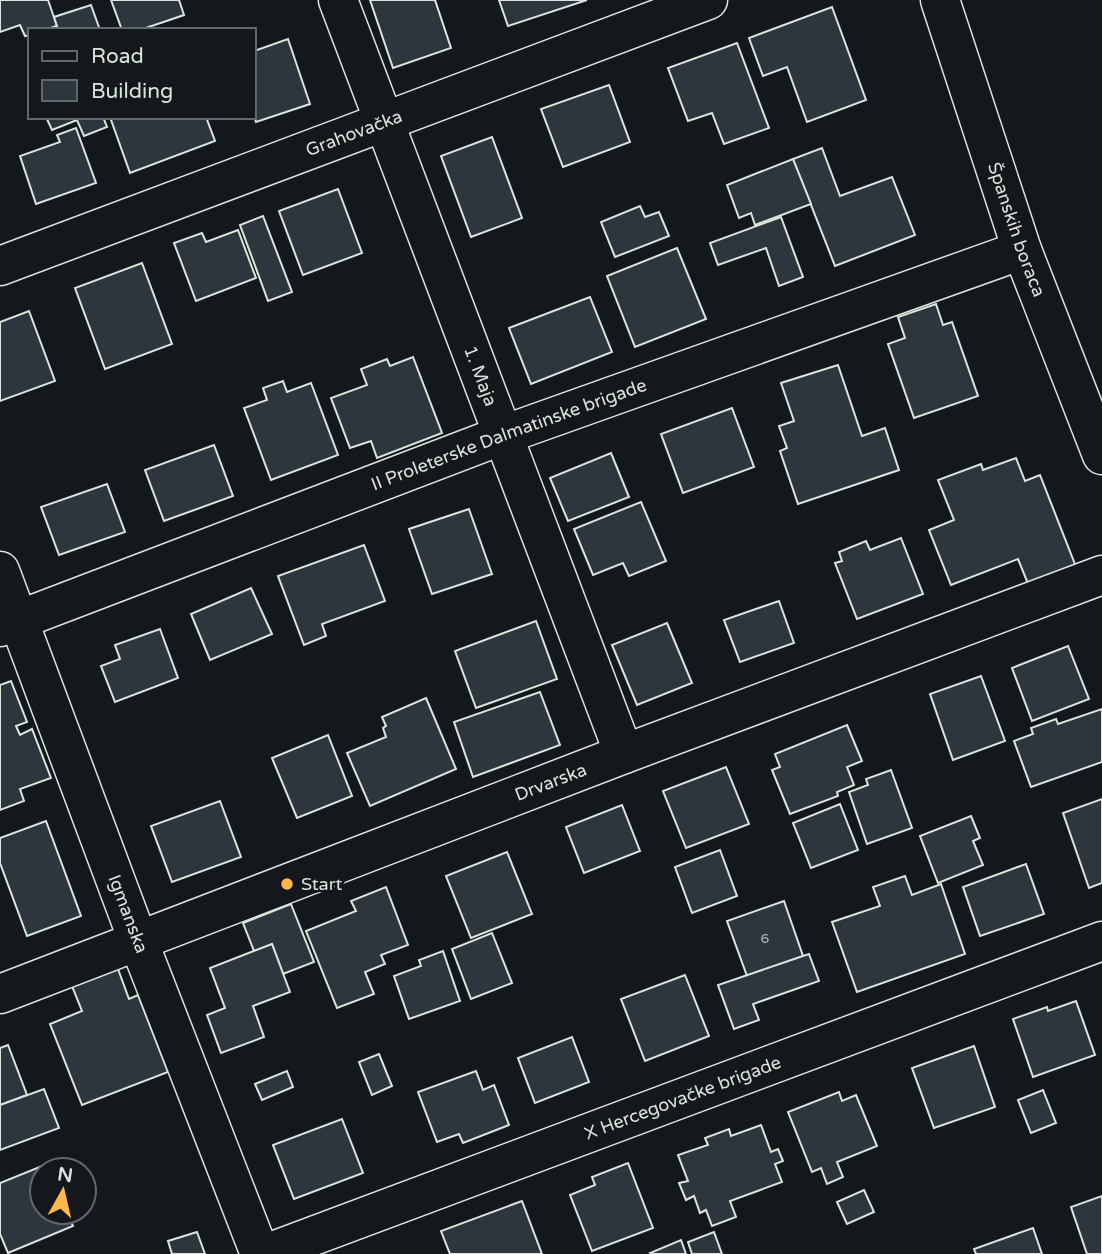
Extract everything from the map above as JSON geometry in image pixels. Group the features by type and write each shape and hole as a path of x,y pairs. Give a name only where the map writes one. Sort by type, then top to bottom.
{"street":[{"name":"1. Maja","path":"338,0 624,754"},
{"name":"Grahovačka","path":"0,266 708,0"},
{"name":"Španskih boraca","path":"940,0 1022,250 1087,371 1102,455"},
{"name":"II Proleterske Dalmatinske brigade","path":"9,623 503,435 1022,250"},
{"name":"Igmanska","path":"0,571 9,623 262,1254"},
{"name":"Drvarska","path":"0,994 139,943 624,754 1102,575"},
{"name":"X Hercegovačke brigade","path":"262,1254 1102,941"}],"building":[{"path":"0,0 48,0 57,26 28,28 28,35 25,36 20,25 0,32"},
{"path":"111,0 179,0 184,15 146,28 121,28"},
{"path":"370,0 435,0 451,48 393,68"},
{"path":"499,0 587,0 508,26"},
{"path":"91,5 99,28 51,28 57,26 54,17"},
{"path":"832,7 866,100 807,122 787,67 763,76 749,38"},
{"path":"288,39 310,104 256,122 256,50"},
{"path":"737,43 769,128 724,144 712,113 688,121 668,68"},
{"path":"609,85 630,142 563,167 541,109"},
{"path":"47,119 104,119 107,127 84,136 77,120 52,130"},
{"path":"111,119 207,119 215,141 130,173"},
{"path":"76,128 96,183 36,204 20,156 60,142 57,135"},
{"path":"492,137 522,218 471,237 441,156"},
{"path":"822,148 840,196 892,177 915,235 835,266 793,159"},
{"path":"793,159 811,204 755,225 751,213 739,218 727,185"},
{"path":"338,189 362,253 303,275 279,211"},
{"path":"640,206 645,217 659,212 669,236 615,257 601,222"},
{"path":"263,216 292,292 268,301 240,225"},
{"path":"781,217 803,277 779,286 766,248 718,265 710,243"},
{"path":"238,230 256,278 196,301 174,243 202,233 206,242"},
{"path":"677,248 706,319 635,347 607,276"},
{"path":"142,263 172,344 105,369 75,288"},
{"path":"590,297 612,352 531,384 509,328"},
{"path":"936,304 943,325 952,322 978,396 914,418 888,344 905,338 898,317"},
{"path":"29,311 55,381 0,401 0,322"},
{"path":"413,357 442,433 377,458 371,441 350,448 331,398 367,385 361,369 387,359 390,366"},
{"path":"838,365 862,436 885,428 899,470 798,504 780,451 787,448 779,426 794,421 781,383"},
{"path":"283,381 287,392 311,383 338,455 271,480 244,408 267,400 263,388"},
{"path":"732,408 754,467 683,493 661,434"},
{"path":"214,445 233,496 164,521 145,470"},
{"path":"611,453 629,497 568,521 550,478"},
{"path":"1016,458 1025,481 1040,475 1078,572 1031,591 1018,559 951,585 929,530 954,520 938,480 981,464 983,470"},
{"path":"107,484 125,532 59,555 41,507"},
{"path":"641,502 666,561 629,576 623,563 593,575 574,529"},
{"path":"469,509 492,574 432,594 409,529"},
{"path":"901,538 923,594 857,619 835,563 842,561 839,552 866,541 870,550"},
{"path":"364,545 385,601 322,624 326,636 304,645 278,576"},
{"path":"251,588 272,634 210,660 191,614"},
{"path":"779,601 794,643 740,662 724,620"},
{"path":"536,621 557,679 476,708 455,651"},
{"path":"667,623 692,683 637,705 612,645"},
{"path":"160,629 178,678 115,702 101,666 120,659 115,645"},
{"path":"1068,646 1089,699 1032,721 1012,668"},
{"path":"981,676 1005,741 953,760 930,694"},
{"path":"11,681 27,722 16,726 20,735 32,729 51,778 20,789 24,801 0,810 0,685"},
{"path":"540,692 560,745 473,777 454,722"},
{"path":"426,698 456,769 370,806 347,753 386,737 383,728 386,726 382,717"},
{"path":"1102,709 1102,762 1031,787 1014,741 1033,734 1031,728 1056,719 1058,724"},
{"path":"847,725 862,761 847,767 854,785 837,792 838,796 790,814 772,770 780,767 775,754"},
{"path":"328,735 352,796 297,818 272,758"},
{"path":"726,767 749,824 686,848 663,791"},
{"path":"891,770 912,828 867,844 849,792 868,785 866,779"},
{"path":"1102,799 1102,883 1089,888 1063,813"},
{"path":"220,801 241,857 172,882 151,826"},
{"path":"840,804 858,850 811,868 793,823"},
{"path":"622,805 640,851 584,873 566,827"},
{"path":"971,816 980,838 973,841 983,865 938,883 920,836"},
{"path":"46,821 81,916 27,936 0,863 0,838"},
{"path":"720,850 737,896 692,913 675,867"},
{"path":"507,852 532,914 471,938 446,876"},
{"path":"1026,864 1044,914 980,936 963,887"},
{"path":"905,876 912,895 941,884 965,954 857,992 832,922 880,906 873,887"},
{"path":"386,887 408,945 381,955 385,964 365,972 374,994 337,1008 306,931 356,911 351,901"},
{"path":"784,901 803,956 747,976 727,921"},
{"path":"291,904 314,962 283,974 272,944 254,951 243,923"},
{"path":"492,933 512,983 471,999 452,949"},
{"path":"272,944 290,992 253,1006 264,1037 221,1053 207,1015 225,1008 210,968"},
{"path":"443,951 460,1001 409,1019 394,976 421,966 419,960"},
{"path":"809,954 819,981 753,1004 759,1020 734,1029 718,985"},
{"path":"118,969 129,999 138,995 168,1072 82,1105 50,1024 82,1011 72,986"},
{"path":"685,975 709,1036 645,1061 621,999"},
{"path":"1076,1001 1095,1055 1033,1077 1013,1019 1047,1007 1048,1011"},
{"path":"572,1037 589,1082 535,1103 518,1058"},
{"path":"8,1045 27,1095 0,1105 0,1048"},
{"path":"974,1046 995,1107 934,1128 912,1068"},
{"path":"379,1054 392,1086 372,1095 359,1062"},
{"path":"287,1071 293,1087 262,1100 255,1084"},
{"path":"476,1071 483,1090 494,1085 509,1125 463,1143 459,1134 437,1142 418,1092"},
{"path":"44,1089 59,1128 0,1150 0,1105"},
{"path":"1043,1090 1056,1123 1031,1133 1018,1100"},
{"path":"839,1092 842,1101 856,1095 877,1146 837,1162 843,1177 827,1184 821,1168 812,1172 788,1112"},
{"path":"342,1119 363,1173 294,1199 273,1145"},
{"path":"761,1125 771,1152 778,1149 783,1161 775,1164 782,1182 730,1201 736,1217 712,1226 706,1210 700,1213 694,1196 686,1200 679,1183 688,1181 678,1155 708,1145 705,1138 729,1129 731,1136"},
{"path":"628,1163 653,1228 592,1251 570,1195 595,1185 592,1177"},
{"path":"28,1172 28,1226 73,1226 8,1253 0,1234 0,1183"},
{"path":"864,1190 874,1212 847,1224 837,1202"},
{"path":"1102,1196 1102,1254 1087,1254 1071,1207"},
{"path":"522,1201 542,1254 450,1254 441,1231"},
{"path":"1033,1228 1042,1254 976,1254 974,1249"},
{"path":"197,1232 205,1254 172,1254 168,1241"},
{"path":"714,1232 722,1254 692,1254 688,1242"},
{"path":"681,1240 686,1254 650,1253"}],"place":[{"name":"Start","path":"287,884"}]}
